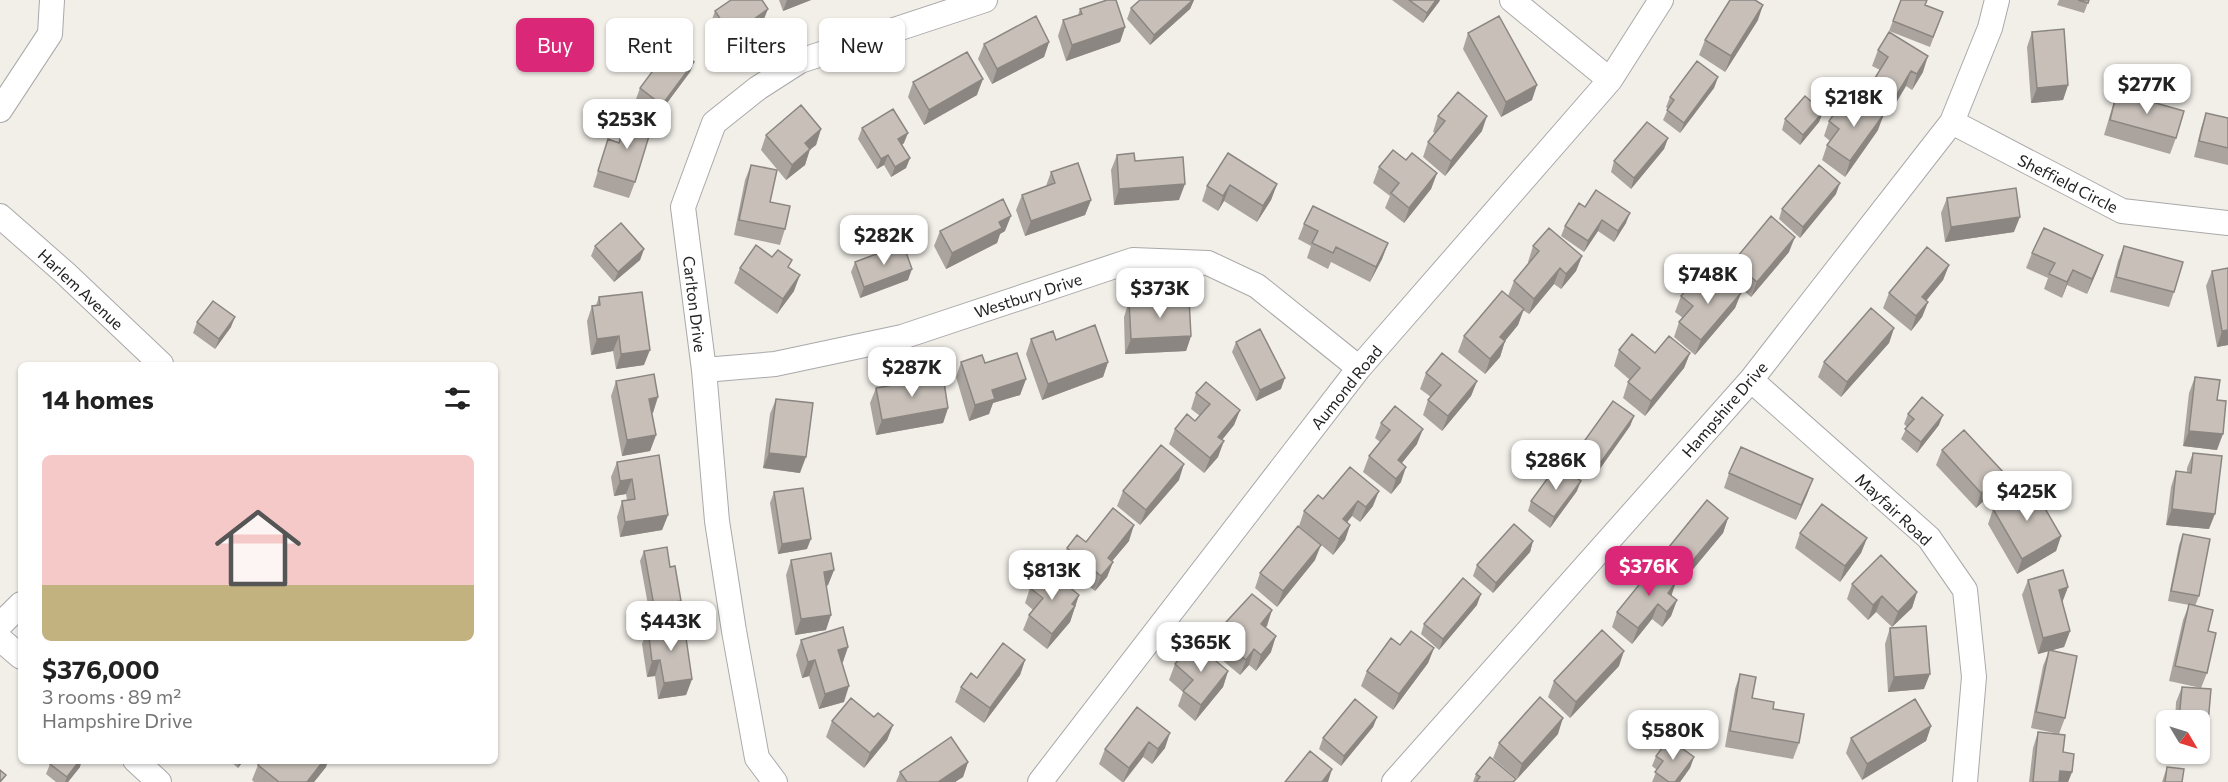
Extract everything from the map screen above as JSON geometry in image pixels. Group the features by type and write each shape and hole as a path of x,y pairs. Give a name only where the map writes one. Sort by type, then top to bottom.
{"street":[{"path":"0,110 50,34 52,0"},
{"name":"Carlton Drive","path":"775,782 757,758 747,713 717,521 704,370 683,207 714,123 800,61 985,0"},
{"path":"1512,0 1610,80"},
{"name":"Aumond Road","path":"1040,782 1359,368 1610,80 1661,0"},
{"name":"Hampshire Drive","path":"1394,782 1751,380 1952,122 1990,27 1997,0"},
{"name":"Sheffield Circle","path":"1952,122 2122,211 2228,223"},
{"name":"Harlem Avenue","path":"0,216 65,273 159,362"},
{"name":"Westbury Drive","path":"704,370 775,364 902,337 1133,260 1208,263 1228,272 1257,286 1359,368"},
{"name":"Mayfair Road","path":"1751,380 1929,538 1965,590 1974,677 1965,782"},
{"path":"0,625 18,607"},
{"path":"0,639 18,654"},
{"path":"139,764 159,782"}],"building":[{"path":"731,0 762,0 768,9 755,18 720,18 715,11"},
{"path":"1107,0 1116,0 1125,27 1072,45 1063,20 1082,14 1080,9"},
{"path":"1140,0 1193,0 1154,35 1131,8"},
{"path":"1409,0 1436,0 1427,13"},
{"path":"1730,0 1755,0 1763,5 1731,56 1705,40"},
{"path":"1901,0 1927,0 1925,5 1943,12 1933,37 1893,21"},
{"path":"1036,16 1049,42 997,69 984,44"},
{"path":"1499,16 1537,85 1506,102 1468,33"},
{"path":"2064,29 2068,85 2037,88 2032,32"},
{"path":"1889,32 1928,56 1917,74 1911,71 1893,101 1870,86 1888,57 1878,50"},
{"path":"967,52 983,79 929,110 913,82"},
{"path":"1697,61 1718,77 1684,123 1667,110 1674,100 1670,97"},
{"path":"652,72 687,72 662,105 640,88"},
{"path":"1458,92 1487,116 1451,161 1428,142 1445,121 1438,116"},
{"path":"2117,92 2184,111 2176,138 2110,120"},
{"path":"1805,96 1823,112 1803,135 1785,119"},
{"path":"1860,97 1884,114 1850,161 1827,145 1839,129 1829,121 1839,107 1848,114"},
{"path":"801,105 821,129 805,143 810,149 792,165 766,135"},
{"path":"893,109 908,133 898,139 910,158 895,167 888,155 881,159 862,128"},
{"path":"2206,113 2228,118 2228,148 2199,141"},
{"path":"628,116 653,123 635,182 598,171 608,139 619,143"},
{"path":"1647,122 1668,138 1634,178 1614,161"},
{"path":"1393,150 1406,160 1412,153 1437,173 1409,208 1391,193 1399,183 1379,167"},
{"path":"1134,153 1135,161 1183,157 1185,184 1119,189 1117,155"},
{"path":"1228,153 1277,184 1263,206 1230,185 1223,196 1207,186"},
{"path":"1078,163 1091,200 1031,221 1022,195 1055,183 1051,172"},
{"path":"751,165 777,170 770,202 790,206 785,229 739,220"},
{"path":"1819,165 1840,183 1803,227 1782,209"},
{"path":"2016,188 2020,217 1951,227 1947,198"},
{"path":"1596,190 1630,213 1618,231 1602,220 1588,241 1565,226 1579,203 1585,207"},
{"path":"1003,199 1011,216 999,222 1002,228 952,253 940,231"},
{"path":"1313,206 1388,243 1376,267 1336,247 1333,253 1312,243 1318,231 1304,224"},
{"path":"1771,216 1795,237 1757,282 1733,262"},
{"path":"621,223 644,249 618,272 595,246"},
{"path":"1549,228 1582,256 1566,274 1560,268 1534,299 1514,281 1539,251 1533,246"},
{"path":"2044,228 2103,255 2092,279 2073,270 2067,282 2049,274 2055,263 2032,253"},
{"path":"903,244 912,269 864,287 855,262"},
{"path":"756,245 772,257 778,250 792,260 788,267 800,275 783,299 740,268"},
{"path":"2124,246 2183,262 2174,292 2116,277"},
{"path":"1927,247 1949,265 1922,297 1928,302 1916,316 1889,293"},
{"path":"2228,268 2228,330 2222,331 2212,271"},
{"path":"1719,274 1741,293 1701,340 1679,322 1693,306 1681,296 1693,282 1704,291"},
{"path":"1502,291 1524,309 1500,337 1505,341 1490,359 1464,336"},
{"path":"642,292 650,350 621,354 619,336 597,339 592,306 600,305 599,297"},
{"path":"1189,299 1191,336 1131,339 1129,301"},
{"path":"213,301 235,317 219,339 197,322"},
{"path":"1871,308 1894,328 1847,382 1824,362"},
{"path":"1095,325 1108,362 1048,384 1031,339 1053,331 1056,340"},
{"path":"1260,329 1285,378 1260,390 1236,342"},
{"path":"1632,334 1655,353 1669,336 1690,353 1651,401 1628,382 1640,368 1619,350"},
{"path":"1017,353 1026,379 992,390 995,399 975,405 961,362 982,355 985,363"},
{"path":"1442,353 1477,381 1448,416 1428,400 1441,385 1426,373"},
{"path":"654,374 658,397 649,399 656,435 627,440 616,381"},
{"path":"943,376 948,408 882,420 876,388"},
{"path":"2195,377 2220,380 2217,400 2226,401 2223,434 2189,431"},
{"path":"1206,382 1240,410 1218,437 1224,441 1210,458 1175,429 1187,414 1195,421 1210,404 1196,393"},
{"path":"1922,397 1943,415 1921,442 1905,429 1914,419 1908,414"},
{"path":"776,399 813,403 806,457 769,453"},
{"path":"1613,401 1634,416 1601,462 1580,447"},
{"path":"1395,406 1423,429 1398,460 1406,467 1396,479 1369,456 1390,430 1381,423"},
{"path":"1964,430 2004,473 1981,493 1942,450"},
{"path":"1161,445 1184,464 1146,510 1123,491"},
{"path":"1741,447 1813,479 1801,505 1729,473"},
{"path":"2193,453 2222,456 2215,514 2172,509 2176,471 2191,473"},
{"path":"659,455 668,515 625,522 622,501 635,499 632,479 620,481 617,462"},
{"path":"1558,464 1581,481 1554,517 1531,501"},
{"path":"1350,467 1379,491 1366,507 1358,501 1343,519 1350,525 1339,539 1304,511 1318,495 1323,499"},
{"path":"2032,486 2061,536 2022,559 1993,509"},
{"path":"803,488 811,539 782,544 774,492"},
{"path":"1707,500 1728,518 1690,564 1669,547"},
{"path":"1822,504 1867,538 1845,566 1800,533"},
{"path":"1113,508 1134,525 1108,558 1113,562 1101,576 1067,548 1077,535 1086,542"},
{"path":"1514,524 1533,541 1496,583 1477,565"},
{"path":"1298,526 1321,545 1283,591 1260,573"},
{"path":"2183,534 2210,539 2199,596 2171,591"},
{"path":"667,547 670,567 675,566 681,601 654,606 644,551"},
{"path":"831,553 834,570 824,572 831,615 801,619 791,560"},
{"path":"1881,555 1917,592 1898,612 1882,596 1873,605 1852,584"},
{"path":"1655,565 1676,582 1668,593 1677,600 1667,612 1658,604 1638,628 1617,612"},
{"path":"1046,568 1079,595 1072,604 1075,606 1052,634 1029,615 1043,598 1030,588"},
{"path":"2063,570 2068,587 2059,590 2070,631 2043,638 2028,580"},
{"path":"1463,578 1481,594 1443,639 1424,624"},
{"path":"1252,594 1272,610 1261,624 1276,636 1261,655 1254,649 1246,660 1215,634"},
{"path":"2189,604 2213,610 2208,631 2216,633 2207,673 2175,666"},
{"path":"684,624 692,679 664,683 660,660 652,661 648,629"},
{"path":"1926,626 1930,674 1894,677 1890,628"},
{"path":"843,627 848,647 838,650 849,686 825,694 815,660 808,662 801,640"},
{"path":"1602,630 1624,651 1576,702 1554,681"},
{"path":"1411,631 1434,648 1399,694 1367,671 1391,638 1400,645"},
{"path":"1193,642 1228,671 1201,705 1183,691 1193,680 1175,664"},
{"path":"1003,643 1025,660 990,708 961,687 971,673 977,678"},
{"path":"2049,650 2077,656 2065,718 2036,712"},
{"path":"1740,674 1756,677 1752,698 1774,702 1773,709 1804,714 1799,743 1730,731"},
{"path":"2182,687 2211,689 2209,710 2180,710"},
{"path":"1540,697 1563,718 1522,764 1499,743"},
{"path":"851,698 874,717 878,713 893,725 870,753 832,721"},
{"path":"1355,699 1377,717 1344,756 1323,738"},
{"path":"1915,699 1931,726 1867,764 1851,738"},
{"path":"1137,707 1170,733 1158,749 1149,742 1129,768 1105,749"},
{"path":"2038,732 2065,735 2063,752 2074,754 2072,772 2060,771 2059,782 2033,782"},
{"path":"951,737 968,762 938,782 907,782 900,772"},
{"path":"1669,739 1694,757 1675,782 1669,782 1655,772 1663,761 1656,756"},
{"path":"1310,751 1332,769 1322,782 1285,782"},
{"path":"1490,757 1516,779 1513,782 1476,782 1480,777 1476,774"},
{"path":"50,764 77,764 67,777"},
{"path":"321,764 307,782 279,782 258,765"},
{"path":"2167,767 2184,769 2182,782 2165,782"},
{"path":"0,770 6,775 0,782"}]}
